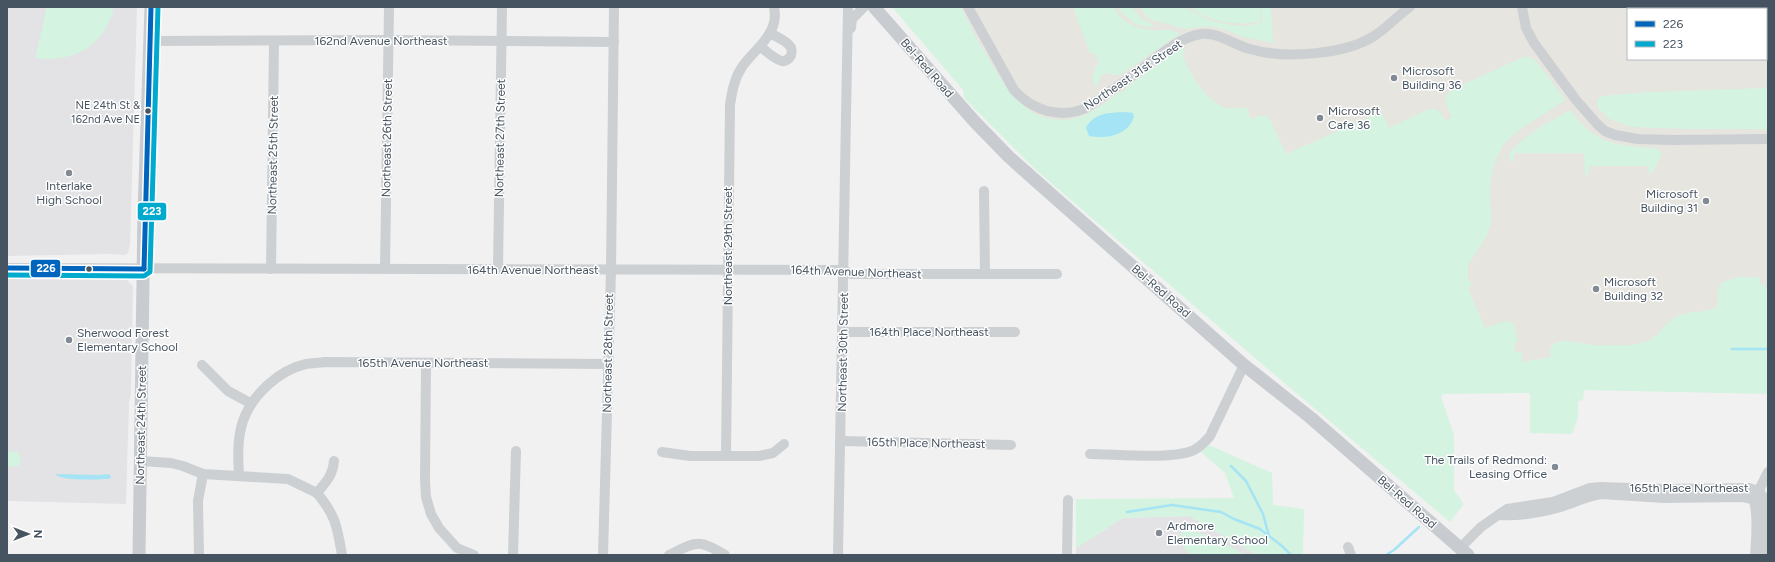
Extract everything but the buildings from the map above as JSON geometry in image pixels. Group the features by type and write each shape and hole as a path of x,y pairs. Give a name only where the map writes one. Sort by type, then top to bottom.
{"main road":[{"name":"Northeast 24th Street","path":"139,555 144,269 151,7"},
{"name":"Bel-Red Road","path":"874,7 974,121 1009,157 1244,365 1311,418 1464,551"}],"street":[{"name":"Northeast 26th Street","path":"385,269 389,7"},
{"name":"Northeast 27th Street","path":"498,269 502,7"},
{"name":"Northeast 28th Street","path":"603,555 611,270 614,7"},
{"name":"Northeast 30th Street","path":"838,555 848,7"},
{"name":"Northeast 30th Street","path":"847,54 852,19 864,7"},
{"name":"Northeast 31st Street","path":"968,7 1014,90 1022,99 1039,109 1061,114 1081,110 1166,51 1189,38 1205,34 1217,36 1256,51 1301,55 1328,53 1355,45 1373,37 1410,7"},
{"path":"1522,7 1526,28 1534,43 1576,100 1598,125 1615,135 1638,139 1672,140 1768,139"},
{"name":"Northeast 29th Street","path":"726,456 730,105 736,78 742,67 770,33 775,10"},
{"path":"760,47 779,60 785,61 790,58 792,52 790,46 770,33"},
{"name":"162nd Avenue Northeast","path":"149,41 388,40 614,42"},
{"name":"Northeast 25th Street","path":"271,269 274,41"},
{"path":"984,191 985,274"},
{"name":"164th Avenue Northeast","path":"7,268 844,270 851,274 1057,274"},
{"name":"164th Place Northeast","path":"843,332 1015,332"},
{"name":"165th Avenue Northeast","path":"250,403 276,378 294,368 306,364 325,362 608,364"},
{"path":"426,363 426,497 431,514 455,552 474,555"},
{"path":"202,365 228,391 250,403 242,422 238,456 239,476"},
{"path":"1090,454 1167,455 1184,454 1194,450 1210,436 1244,365"},
{"name":"165th Place Northeast","path":"841,441 1011,445"},
{"path":"662,452 690,456 758,456 773,453 784,444"},
{"path":"513,555 516,451"},
{"path":"141,461 182,466 203,474 288,479 317,492 329,507 335,519 342,555"},
{"path":"317,492 330,477 334,461"},
{"path":"1764,555 1761,542 1764,498 1756,498 1768,472"},
{"path":"198,555 198,501 203,474"},
{"name":"165th Place Northeast","path":"1464,551 1480,527 1507,509 1555,505 1591,492 1600,487 1664,494 1749,488 1756,498"},
{"path":"1068,500 1068,555"},
{"path":"1755,555 1761,542"},
{"path":"670,555 690,544 700,543 708,545 725,555"}],"shaded area":[{"name":"Interlake High School","path":"7,7 137,7 130,245 128,253 125,255 7,256"},
{"path":"895,7 1768,7 1768,389 1295,386"},
{"name":"Sherwood Forest Elementary School","path":"7,278 125,278 133,286 131,394 129,402 126,504 7,501"},
{"name":"Ardmore Elementary School","path":"1189,516 1257,555 1076,555 1076,548 1123,518"}],"green space":[{"path":"47,7 105,7 114,9 109,22 102,33 94,43 85,50 62,58 35,58"},
{"path":"892,7 961,7 983,50 1012,94 1022,105 1034,113 1047,118 1062,120 1079,117 1090,112 1101,106 1121,91 1123,92 1127,89 1126,87 1183,47 1186,52 1182,54 1202,90 1221,106 1227,108 1246,107 1251,119 1261,116 1268,117 1286,154 1381,112 1389,128 1429,109 1438,111 1446,121 1452,117 1446,103 1446,96 1451,90 1523,57 1531,58 1536,61 1564,98 1564,101 1514,134 1503,146 1494,165 1490,185 1491,223 1485,239 1468,265 1468,278 1472,285 1468,288 1485,328 1508,321 1511,322 1514,326 1518,342 1514,343 1516,353 1521,352 1523,362 1551,357 1550,351 1552,345 1562,341 1591,345 1634,345 1653,338 1678,316 1709,310 1718,306 1718,291 1721,283 1738,277 1759,277 1760,285 1765,283 1765,287 1768,287 1768,394 1584,390 1583,400 1578,401 1578,418 1572,434 1530,433 1530,393 1443,394 1441,397 1454,435 1454,490 1464,504 1450,522 1276,376 1037,171 964,98 963,90"},
{"path":"1073,7 1114,7 1121,17 1137,27 1150,30 1172,30 1180,34 1120,75 1107,73 1102,74 1097,87 1094,85 1092,76 1095,72 1095,66 1099,65 1095,53 1090,54"},
{"path":"1118,7 1132,7 1141,18 1155,26 1150,27 1139,25 1125,16"},
{"path":"1139,7 1184,7 1208,20 1243,26 1262,23 1261,7 1271,7 1273,43 1244,37 1211,26 1186,29 1152,20 1146,16"},
{"path":"1188,7 1260,7 1261,22 1223,22 1205,16"},
{"path":"1768,88 1768,129 1631,127 1610,119 1598,108 1597,100 1601,96 1649,92"},
{"path":"1570,110 1586,128 1606,141 1622,145 1655,148 1662,153 1653,172 1649,173 1648,166 1589,166 1589,175 1585,175 1584,153 1514,153 1514,161 1510,161 1509,155 1521,141"},
{"path":"1209,445 1272,473 1273,505 1304,509 1303,555 1257,555 1189,516 1123,518 1076,548 1076,499 1234,498 1225,473 1201,452"},
{"path":"13,451 20,456 21,459 16,466 13,467 6,462 5,459 10,452"},
{"path":"1184,528 1214,538 1246,555 1189,555 1190,554 1181,544 1179,539"}],"water":[{"path":"1125,112 1133,113 1134,117 1127,128 1121,132 1116,135 1103,137 1089,136 1086,128 1093,119 1102,114"},
{"path":"55,474 109,474 111,477 109,479 89,480 59,477"}],"waterway":[{"path":"1732,349 1768,349"},
{"path":"1231,466 1246,481 1263,514 1269,536"},
{"path":"1127,512 1172,505 1221,512 1234,519 1260,529 1291,555"},
{"path":"1386,555 1394,550 1419,527"}],"transit line":[{"name":"226","path":"144,269 151,7"},
{"name":"223","path":"7,275 144,276 150,272 158,7"},
{"name":"226","path":"7,268 144,269"}],"place":[{"name":"Microsoft Building 36","path":"1394,78"},
{"name":"NE 24th St & 162nd Ave NE","path":"148,111"},
{"name":"Microsoft Cafe 36","path":"1320,118"},
{"name":"Interlake High School","path":"69,173"},
{"name":"Microsoft Building 31","path":"1706,201"},
{"name":"Microsoft Building 32","path":"1596,289"},
{"name":"Sherwood Forest Elementary School","path":"69,340"},
{"name":"The Trails of Redmond: Leasing Office","path":"1555,467"},
{"name":"Ardmore Elementary School","path":"1159,533"}]}
